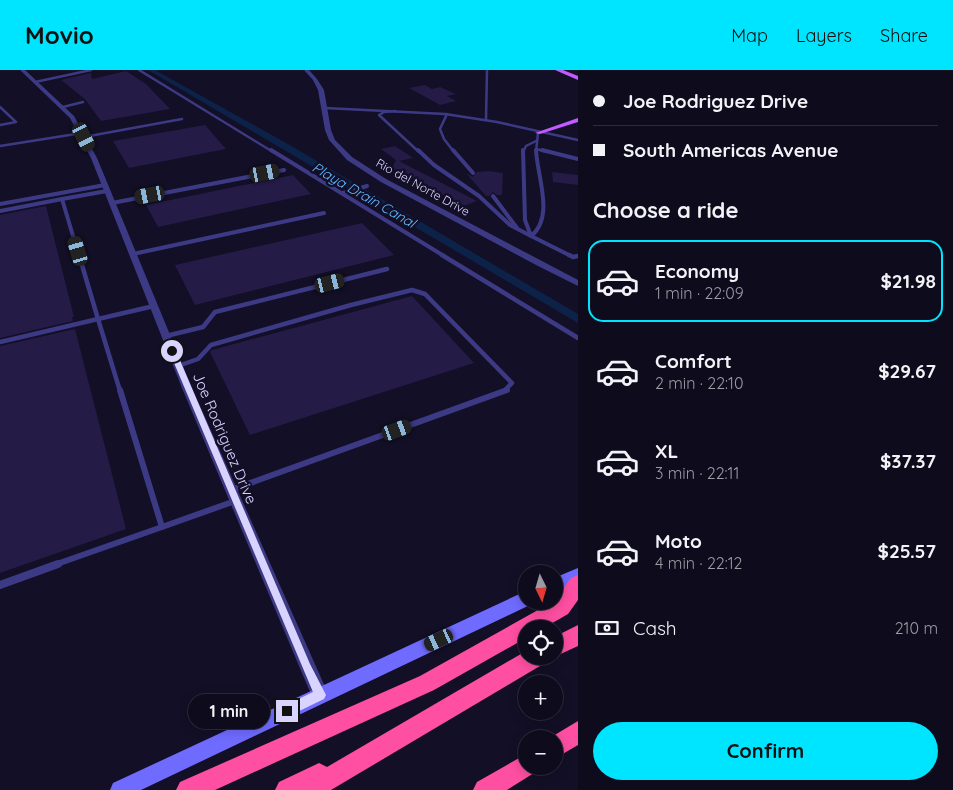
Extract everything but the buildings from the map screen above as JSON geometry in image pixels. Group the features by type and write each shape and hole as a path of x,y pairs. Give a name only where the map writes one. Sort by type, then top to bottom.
{"highway":[{"path":"188,790 427,683 561,607 578,584"},
{"path":"563,642 578,635"},
{"path":"309,790 523,665"},
{"path":"563,742 578,732"},
{"path":"287,790 385,747"},
{"path":"485,790 518,770"}],"main road":[{"path":"558,70 578,78"},
{"path":"537,137 578,120"},
{"path":"563,582 578,575"},
{"path":"120,790 518,603"}],"street":[{"name":"Joe Rodriguez Drive","path":"22,70 63,107 83,135 235,501 306,668 320,695"},
{"name":"Rio del Norte Drive","path":"306,70 317,80 323,91 329,136 335,146 352,161 382,179 578,283"}],"lane":[{"path":"35,82 91,70"},
{"path":"139,70 344,193 578,338"},
{"path":"486,120 487,70"},
{"path":"63,107 83,102"},
{"path":"0,107 16,122 0,125"},
{"path":"325,108 447,114 486,120 537,137 578,140"},
{"path":"395,111 381,113 379,117 434,165 479,196 504,221 577,258"},
{"path":"447,114 440,132 473,172"},
{"path":"0,146 182,119"},
{"path":"531,236 539,229 542,212 536,149 537,137"},
{"path":"531,236 525,220 522,151 537,137"},
{"path":"536,149 578,159"},
{"path":"112,203 284,170"},
{"path":"344,193 367,186"},
{"path":"0,211 62,200 106,188"},
{"path":"0,204 106,188"},
{"path":"492,196 519,230"},
{"path":"62,200 162,527"},
{"path":"132,254 324,213"},
{"path":"166,336 202,327 215,312 388,269"},
{"path":"178,366 198,359 211,345 351,305 412,290 426,294 512,383 507,390 232,490"},
{"path":"0,342 154,306"},
{"path":"0,584 235,501"}],"waterway":[{"name":"Playa Drain Canal","path":"151,70 285,146 578,319"}],"route":[{"path":"172,351 306,668 320,695 287,711"}]}
